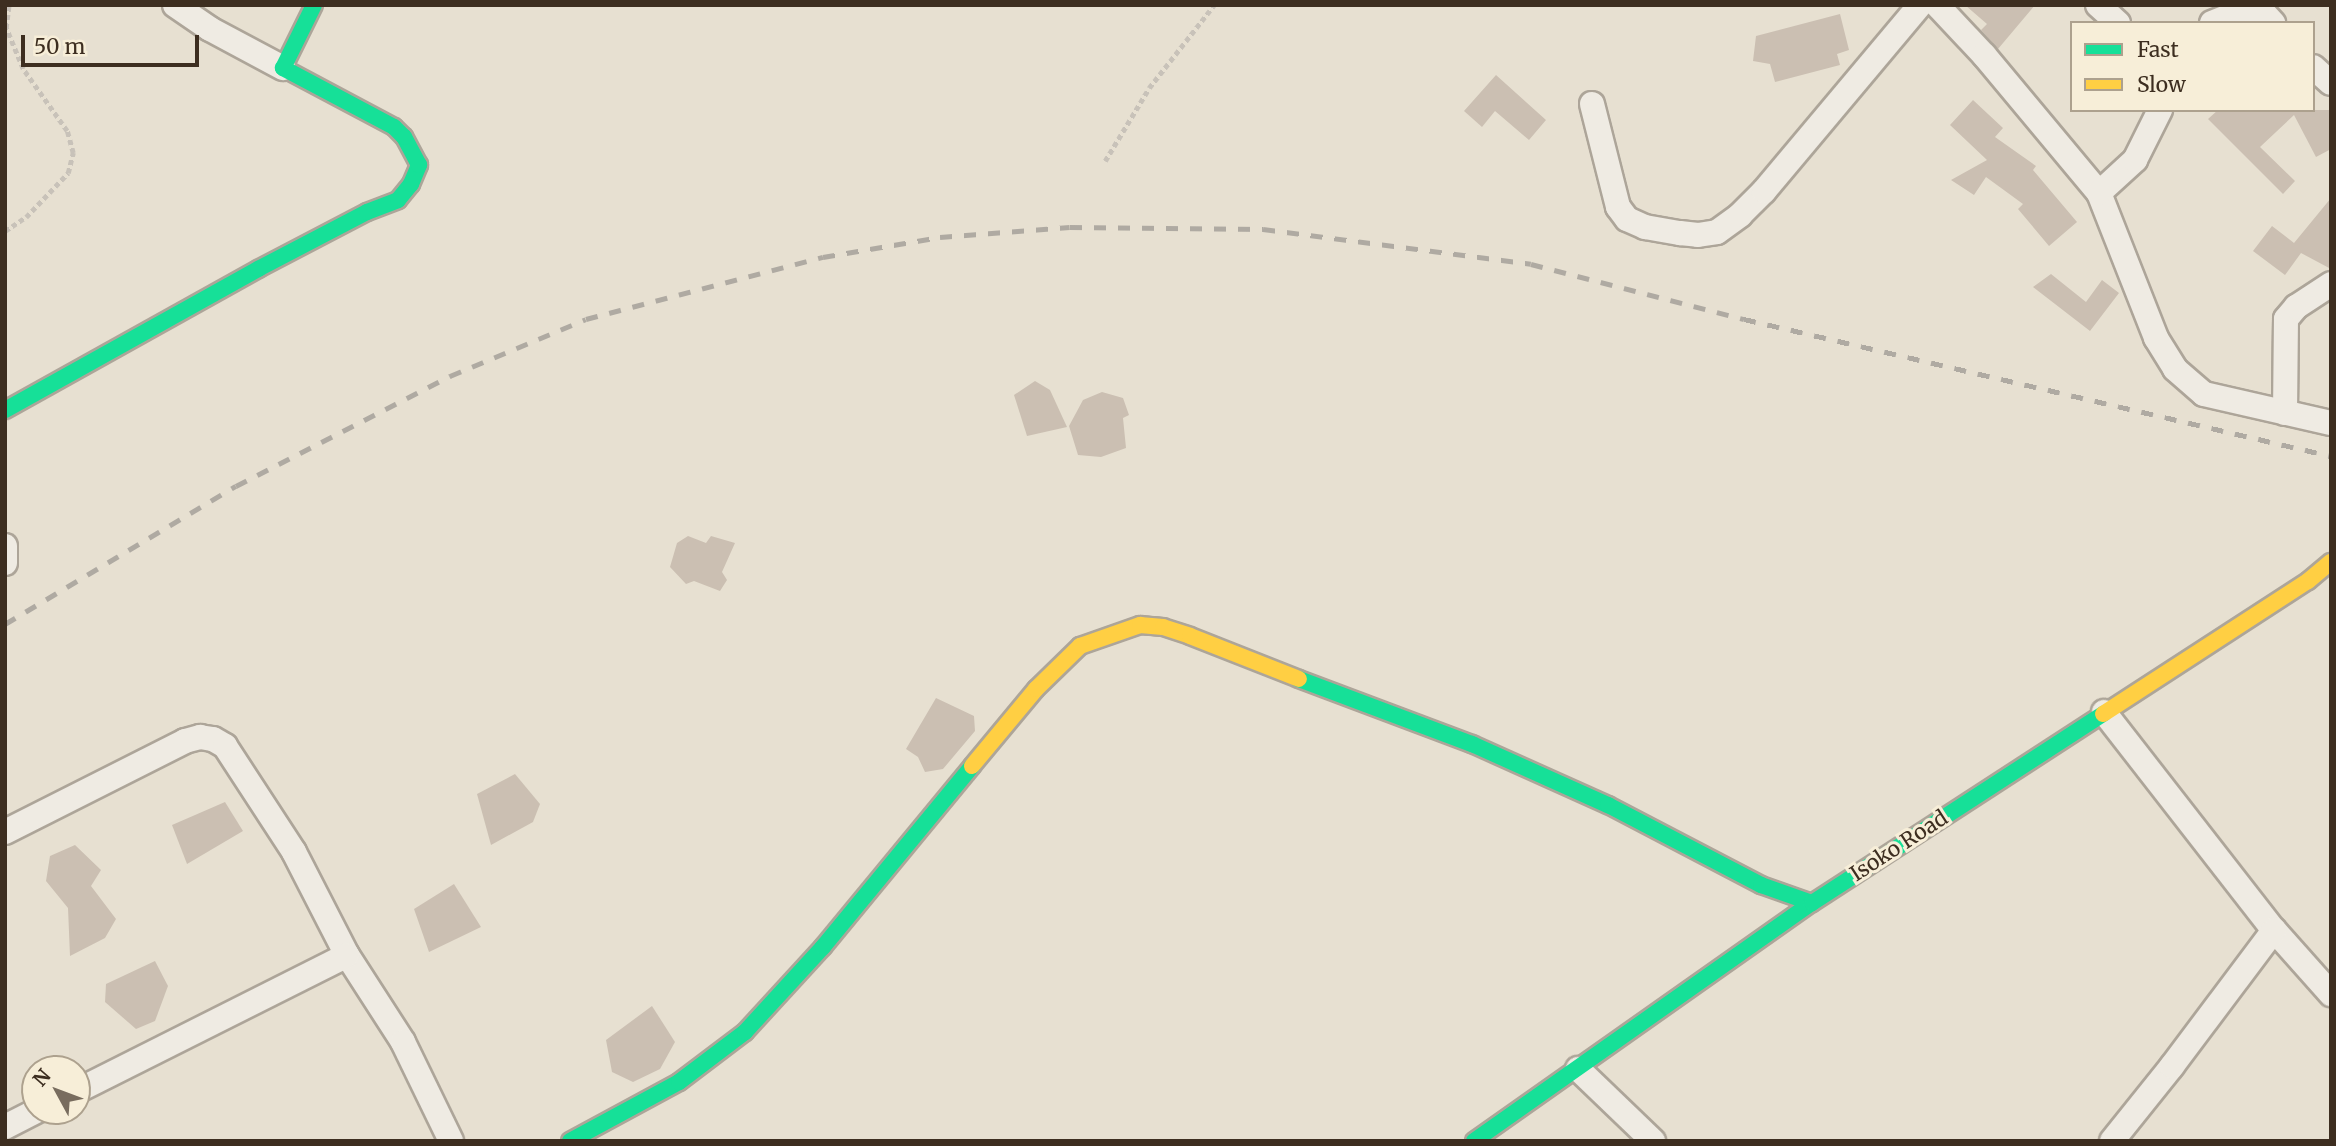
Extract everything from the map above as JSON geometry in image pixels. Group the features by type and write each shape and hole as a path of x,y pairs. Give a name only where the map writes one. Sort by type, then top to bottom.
{"street":[{"path":"5,410 258,269 367,212 398,200 411,184 419,165 404,137 394,127 210,29 175,5"},
{"path":"283,68 314,5"},
{"path":"1592,104 1618,207 1627,219 1645,227 1689,234 1717,232 1740,215 1764,191 1920,5"},
{"path":"1937,5 1984,55 2099,192 2156,338 2175,369 2204,394 2331,423"},
{"path":"2098,5 2116,21"},
{"path":"2216,21 2245,10 2261,10 2271,21"},
{"path":"2315,68 2331,83"},
{"path":"2099,192 2136,160 2160,112"},
{"path":"2285,413 2286,319 2296,307 2331,284"},
{"path":"5,546 5,563"},
{"name":"Isoko Road","path":"1474,1141 1812,903 2308,581 2331,562"},
{"path":"570,1141 679,1082 745,1032 823,947 1036,689 1080,646 1140,625 1163,627 1190,636 1404,721 1472,744 1608,805 1761,885 1812,903"},
{"path":"2104,712 2274,930 2331,994"},
{"path":"5,832 133,770 168,749 200,737 213,739 225,746 294,852 347,955 403,1042 451,1141"},
{"path":"2112,1141 2274,930"},
{"path":"91,1084 347,955"},
{"path":"1578,1069 1653,1141"},
{"path":"5,1127 21,1119"}],"path":[{"path":"5,232 26,217 68,173 73,153 67,131 23,69 6,28 9,5"},
{"path":"1105,161 1149,88 1214,5"}],"building":[{"path":"1965,5 2035,5 1998,49 1981,30 1987,24"},
{"path":"1840,14 1849,50 1837,54 1840,65 1775,82 1770,64 1753,61 1756,36"},
{"path":"1496,75 1546,120 1529,140 1495,111 1482,127 1464,111"},
{"path":"1973,100 2003,128 1995,137 2036,166 2033,170 2077,222 2049,246 2018,209 2023,204 1986,177 1974,195 1951,180 1987,160 1950,125"},
{"path":"2331,110 2331,149 2316,157 2294,115 2260,147 2295,181 2283,194 2208,119 2216,112"},
{"path":"2331,198 2331,269 2301,253 2285,275 2253,251 2272,226 2294,243"},
{"path":"2051,274 2086,302 2102,280 2119,293 2090,331 2033,287"},
{"path":"1035,381 1050,390 1067,427 1027,436 1014,395"},
{"path":"1102,392 1123,398 1129,415 1123,418 1126,448 1101,457 1078,455 1069,426 1083,400"},
{"path":"688,536 706,543 711,536 735,543 722,572 727,580 720,591 694,581 686,584 670,567 677,543"},
{"path":"936,698 974,716 975,731 943,769 925,772 918,757 906,749"},
{"path":"515,774 540,804 533,822 491,845 477,794"},
{"path":"225,802 243,831 187,864 172,825"},
{"path":"75,845 101,870 91,886 116,919 105,938 70,956 68,908 46,881 50,856"},
{"path":"454,884 481,927 429,952 414,909"},
{"path":"155,961 168,986 155,1021 136,1029 105,1002 106,984"},
{"path":"652,1006 675,1042 660,1069 633,1082 612,1072 606,1040"}],"railway":[{"path":"5,624 236,486 450,376 586,319 823,257 940,237 1070,227 1263,229 1531,264 1744,319 2331,456"}],"traffic: fast":[{"path":"5,410 258,269 367,212 398,200 411,184 419,165 404,137 394,127 283,68 314,5"},
{"path":"1299,679 1472,744 1608,805 1761,885 1812,903"},
{"path":"1474,1141 1812,903 2103,714"},
{"path":"570,1141 679,1082 745,1032 823,947 972,766"}],"traffic: slow":[{"path":"2103,714 2308,581 2331,562"},
{"path":"972,766 1036,689 1080,646 1140,625 1163,627 1190,636 1299,679"}]}
